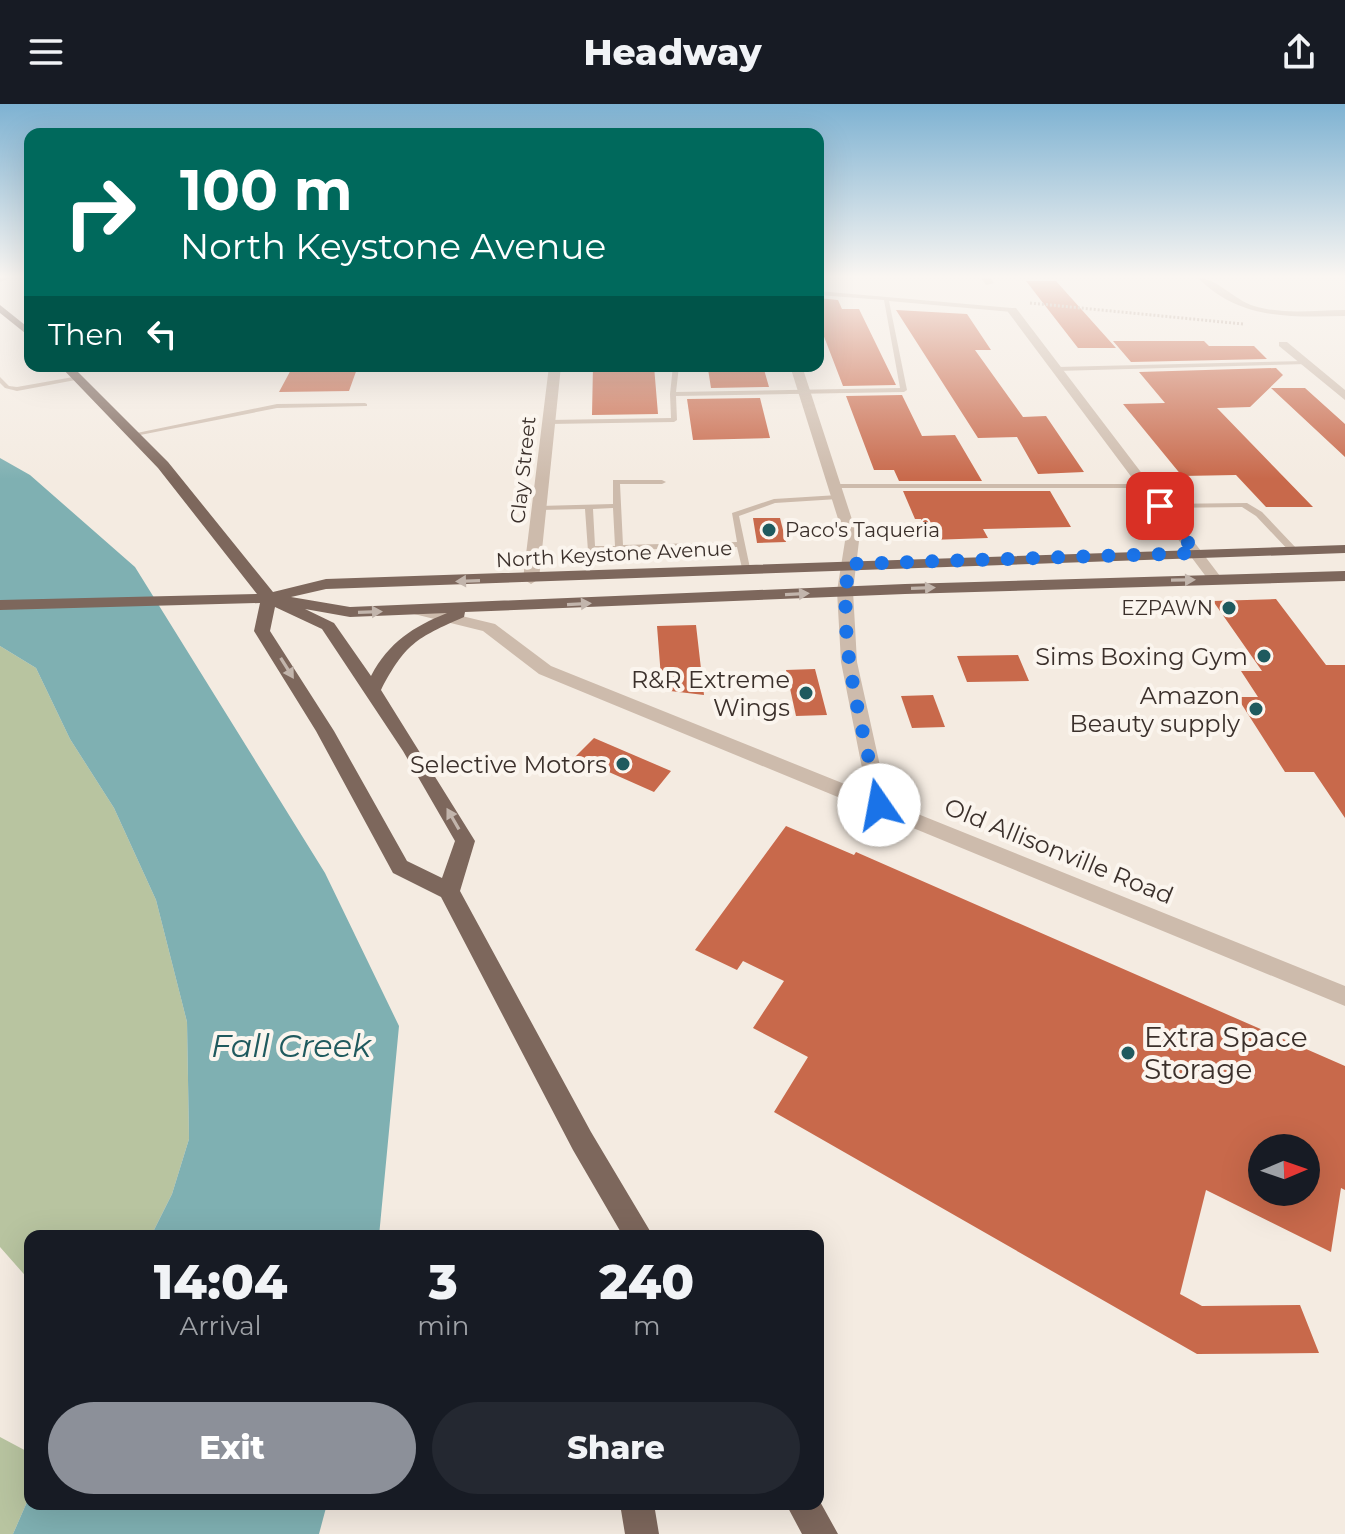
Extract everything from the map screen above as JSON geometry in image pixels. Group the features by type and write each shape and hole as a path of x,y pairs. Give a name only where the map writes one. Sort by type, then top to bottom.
{"main road":[{"path":"72,372 135,434 269,598 328,626 373,689 465,841 449,891"},
{"name":"North Keystone Avenue","path":"269,598 326,584 1345,549"},
{"name":"North Keystone Avenue","path":"0,605 269,598 350,612 845,591 1345,576"},
{"path":"269,598 262,631 325,731 400,867 449,891 582,1141 635,1230"},
{"path":"373,689 388,656 403,639 473,608"},
{"path":"638,1510 642,1534"},
{"path":"807,1510 821,1534"}],"street":[{"path":"1038,345 1215,579"},
{"path":"1284,345 1345,396"},
{"name":"Clay Street","path":"531,579 554,372"},
{"path":"798,372 853,549 845,591 849,662 879,805"},
{"name":"Old Allisonville Road","path":"416,610 489,627 545,670 1345,996"}],"lane":[{"path":"673,394 904,390 895,345"},
{"path":"1057,369 1305,363"},
{"path":"549,422 674,420 675,372"},
{"path":"0,379 7,387 17,389 79,378"},
{"path":"135,434 277,406 365,405"},
{"path":"619,548 616,482 662,482"},
{"path":"746,568 735,515 774,501 836,492 1145,486"},
{"path":"1160,506 1244,505 1259,514 1294,551"},
{"path":"539,508 617,506"},
{"path":"589,507 591,549 741,544"},
{"path":"794,526 847,526"}],"green space":[{"path":"0,646 36,668 70,739 114,808 156,900 187,1022 189,1139 172,1194 154,1230 24,1230 24,1274 0,1247"},
{"path":"0,1437 24,1450 24,1509 13,1534 0,1534"}],"water":[{"name":"Fall Creek","path":"0,458 30,475 135,567 325,873 399,1026 380,1230 154,1230 172,1194 189,1139 187,1022 156,900 114,808 70,739 36,668 0,646"},
{"path":"24,1509 325,1510 319,1534 13,1534"}],"building":[{"path":"827,345 876,345 896,385 843,386"},
{"path":"918,345 987,345 991,350 975,350 1023,417 1046,416 1084,472 1038,474 1017,437 978,438"},
{"path":"1075,345 1113,345 1116,348 1078,348"},
{"path":"1116,345 1254,346 1267,359 1131,362"},
{"path":"1276,368 1283,375 1250,407 1217,408 1313,507 1266,507 1236,475 1182,476 1123,404 1165,403 1139,372"},
{"path":"290,372 356,372 349,391 279,392"},
{"path":"593,372 654,372 658,414 592,415"},
{"path":"708,372 765,372 769,387 711,388"},
{"path":"1271,388 1305,388 1345,424 1345,457"},
{"path":"902,395 922,436 955,435 982,481 899,481 894,470 874,470 846,396"},
{"path":"760,398 770,438 693,440 687,399"},
{"path":"903,491 1050,491 1071,527 983,529 988,538 930,540 921,519 915,519"},
{"name":"Paco's Taqueria","path":"753,518 780,518 786,542 757,543"},
{"path":"1276,599 1326,665 1345,665 1345,818 1314,772 1285,772 1237,697 1258,697 1241,671 1262,671 1213,601"},
{"path":"696,625 704,695 662,690 657,626"},
{"path":"1018,655 1029,681 967,682 957,656"},
{"name":"R&R Extreme Wings","path":"815,669 827,715 796,716 786,670"},
{"path":"933,695 945,727 912,728 901,696"},
{"name":"Selective Motors","path":"594,738 671,771 654,792 575,757"},
{"path":"786,826 854,855 856,852 1345,1066 1345,1190 1341,1188 1331,1252 1206,1190 1180,1294 1202,1306 1300,1305 1319,1353 1197,1354 774,1112 808,1057 753,1028 784,981 743,961 737,970 695,950"}],"place":[{"name":"Paco's Taqueria","path":"769,530"},
{"name":"EZPAWN","path":"1229,608"},
{"name":"Sims Boxing Gym","path":"1264,656"},
{"name":"R&R Extreme Wings","path":"806,693"},
{"name":"Amazon Beauty supply","path":"1256,709"},
{"name":"Selective Motors","path":"623,764"},
{"name":"Extra Space Storage","path":"1128,1053"}],"route":[{"path":"879,805 849,662 845,608 849,564 1196,553 1160,506"}]}
